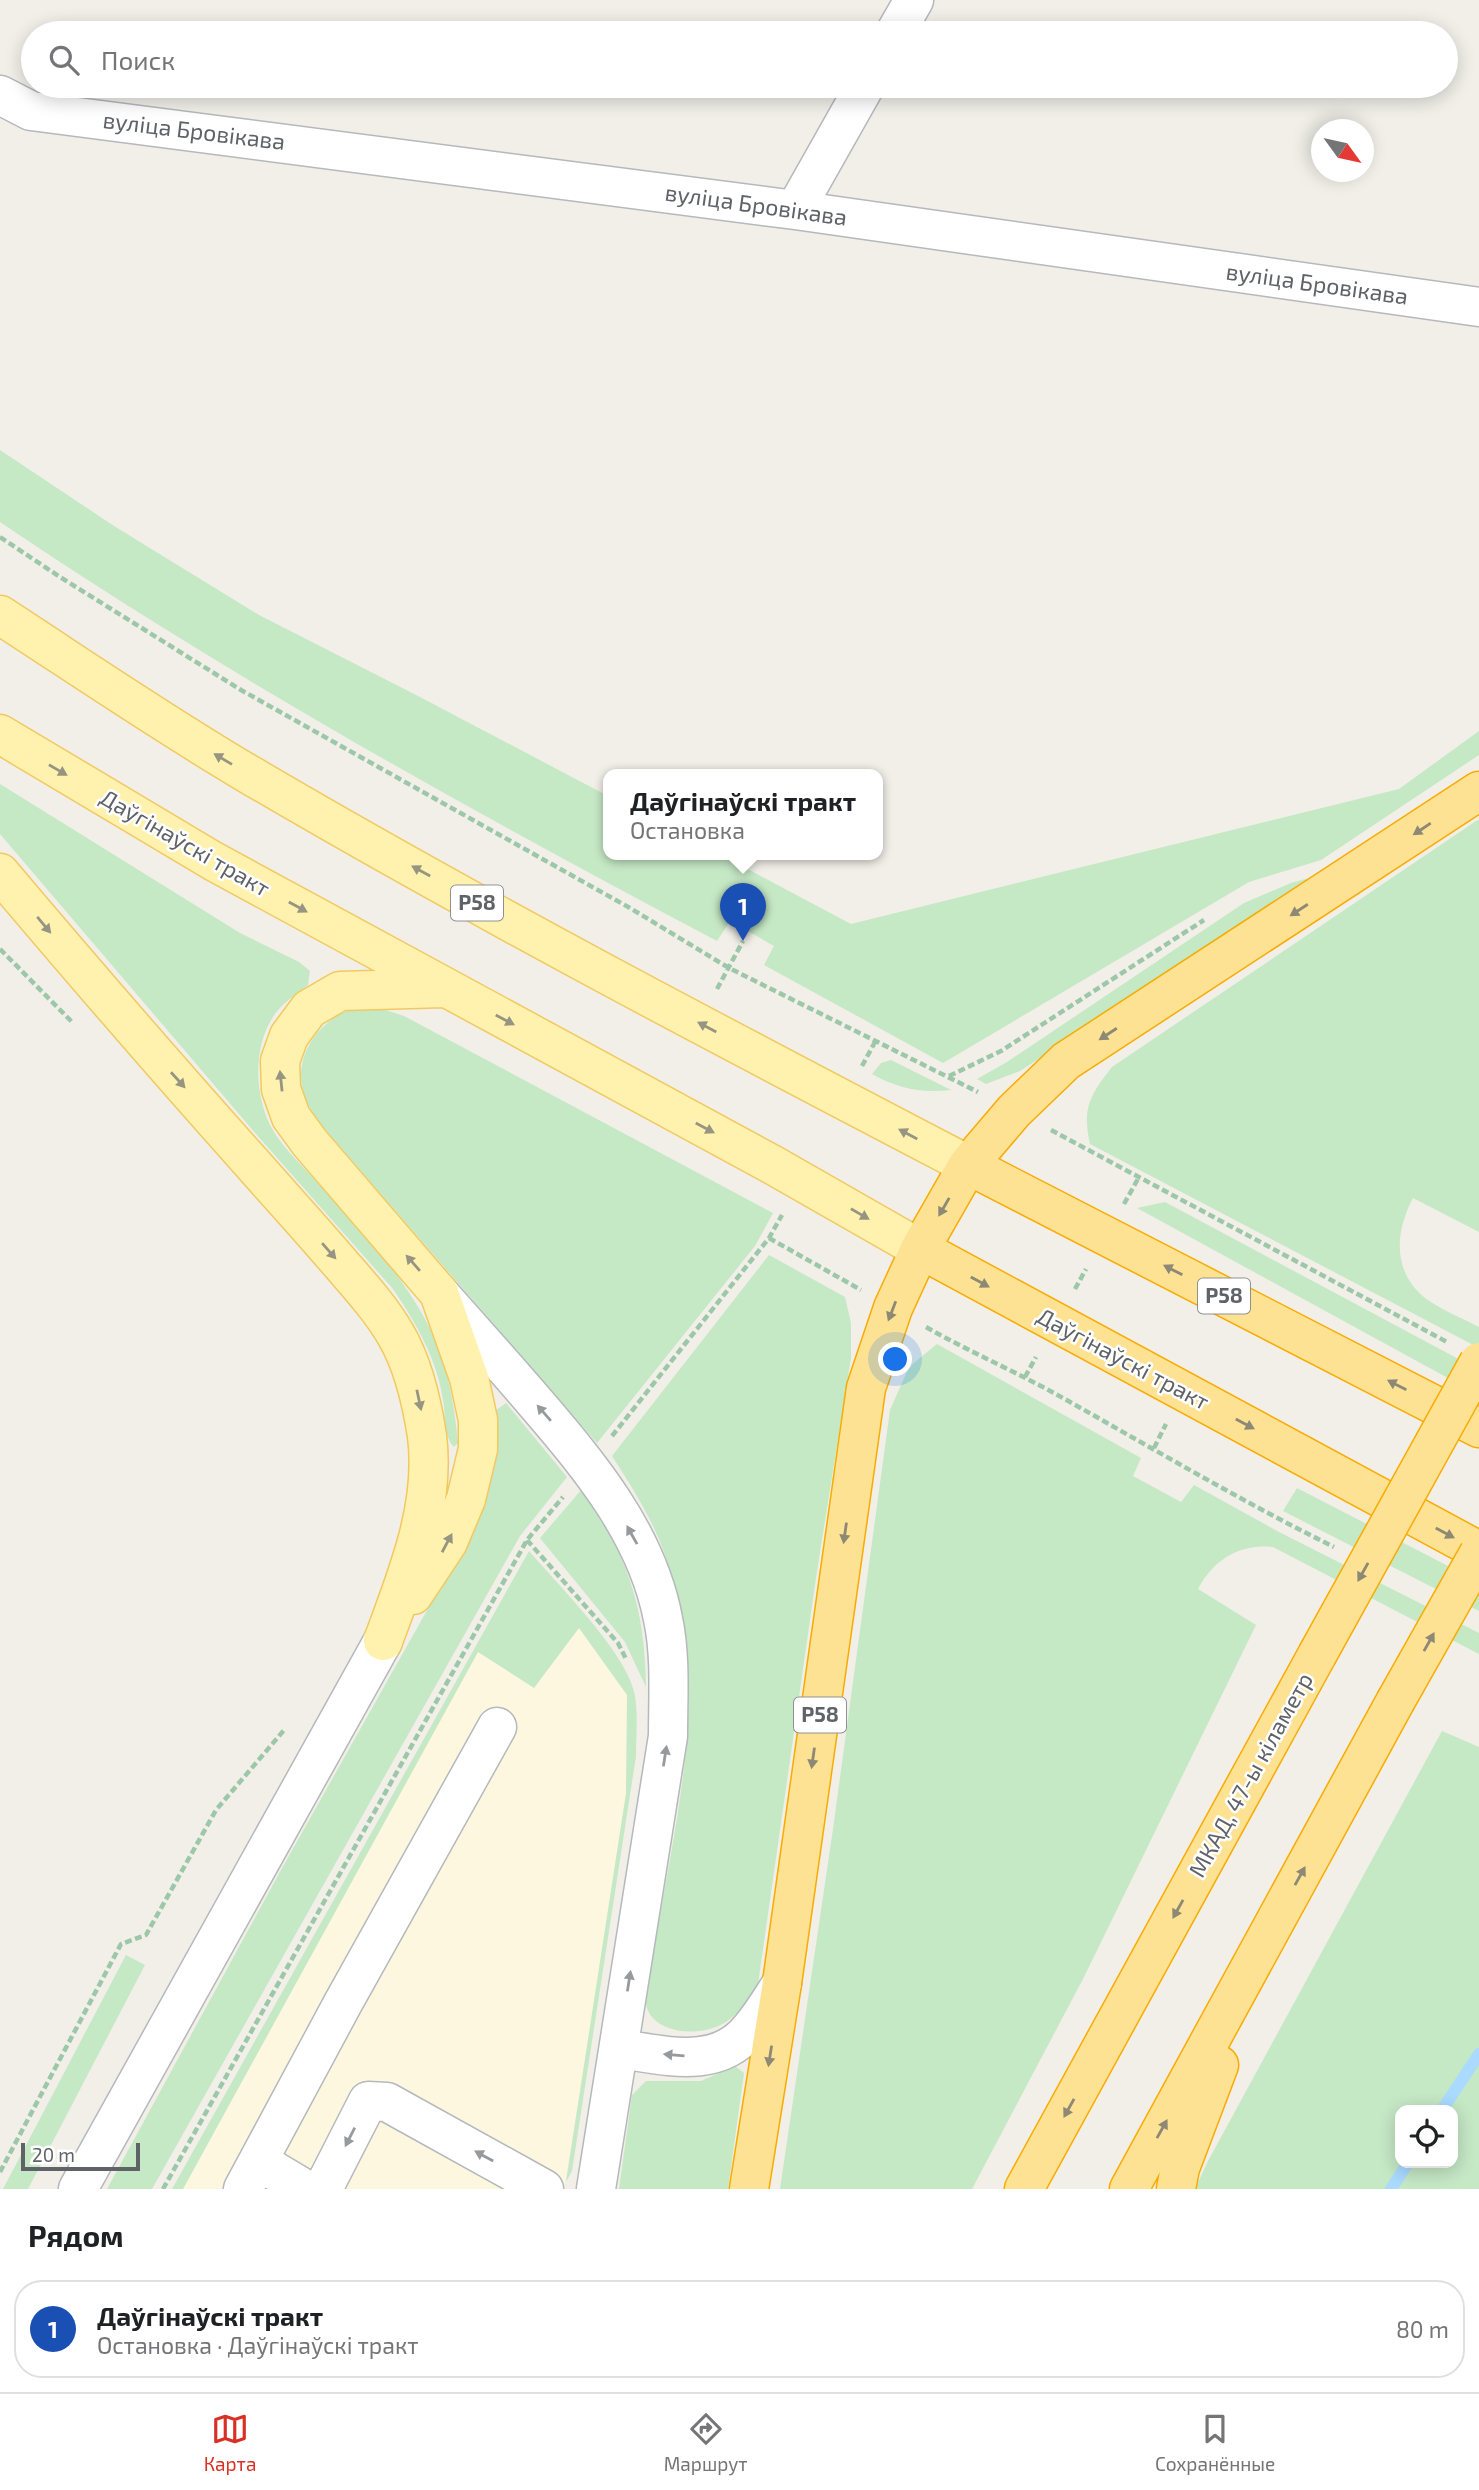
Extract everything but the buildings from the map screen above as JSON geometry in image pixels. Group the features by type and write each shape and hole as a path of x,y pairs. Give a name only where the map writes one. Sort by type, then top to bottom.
{"highway":[{"name":"Р58","path":"749,2189 782,1983 866,1388 893,1308 920,1249 968,1165 1014,1111 1066,1061 1479,791"},
{"name":"Р58","path":"968,1165 1479,1428"},
{"name":"Даўгінаўскі тракт","path":"920,1249 1479,1552"},
{"name":"МКАД, 47-ы кіламетр","path":"1024,2189 1317,1655 1467,1354"},
{"path":"1129,2189 1479,1552"},
{"path":"1176,2189 1180,2168 1267,1936"}],"main road":[{"name":"Р58","path":"0,615 166,724 251,775 481,905 968,1165"},
{"name":"Даўгінаўскі тракт","path":"0,734 213,861 801,1180 920,1249"},
{"path":"0,873 133,1029 348,1272 397,1335 413,1373 419,1399 427,1436 428,1474 413,1561 383,1641"},
{"path":"383,1641 448,1542 466,1499 478,1449 478,1420 469,1378 439,1293 310,1143 291,1117 281,1089 280,1060 289,1036 309,1009 340,991 445,988"}],"street":[{"path":"902,21 914,0"},
{"path":"795,210 858,98"},
{"name":"вуліца Бровікава","path":"16,103 1479,307"},
{"path":"439,1293 589,1465 634,1537 648,1569 664,1619 668,1736 596,2189"},
{"path":"78,2189 383,1641"},
{"path":"304,2189 251,2175 343,2003 497,1727"},
{"path":"619,2049 702,2058 726,2050 750,2031 782,1983"},
{"path":"323,2189 368,2101 387,2102 544,2189"}],"path":[{"path":"0,537 241,690 631,908 729,968 948,1076"},
{"path":"698,1022 743,941"},
{"path":"0,949 77,1028"},
{"path":"844,1100 875,1042"},
{"path":"1025,1377 1139,1177 1467,1354"},
{"path":"163,2189 527,1540 769,1238 801,1180"},
{"path":"957,1345 1025,1377 1279,1520 1341,1551"},
{"path":"527,1540 618,1643 630,1667"},
{"path":"0,2172 121,1944 146,1935 216,1810 290,1721"}],"shaded area":[{"path":"579,1627 627,1694 628,1795 564,2189 183,2189 478,1652"}],"green space":[{"path":"0,450 114,526 259,615 603,793 603,860 730,860 851,924 1399,789 1479,731 1479,755 1321,860 1249,882 943,1063 764,965 774,946 730,921 717,941 534,843 263,689 174,635 0,522"},
{"path":"0,784 240,933 299,962 310,971 308,985 279,1009 264,1035 258,1065 264,1111 279,1139 380,1254 425,1319 440,1353 450,1387 458,1443 454,1447 446,1431 440,1385 431,1356 393,1289 256,1134 0,834"},
{"path":"1479,819 1479,1232 1413,1198 1403,1224 1400,1251 1407,1276 1425,1298 1479,1327 1479,1348 1090,1144 1087,1121 1093,1094 1112,1067"},
{"path":"1320,875 1020,1071 986,1084 977,1079 1007,1062 1244,903 1291,883"},
{"path":"373,1006 404,1016 773,1213 755,1246 597,1443 314,1117 302,1086 301,1073 307,1050 329,1021 353,1008"},
{"path":"891,1060 951,1090 910,1089 872,1074 881,1063"},
{"path":"1165,1202 1479,1370 1479,1395 1137,1208"},
{"path":"769,1255 845,1297 851,1323 851,1358 817,1571 758,1984 746,2003 722,2024 701,2031 679,2031 659,2023 651,2015 645,2002 687,1741 689,1704 684,1631 677,1593 660,1542 642,1504 612,1456"},
{"path":"937,1344 1141,1458 1133,1476 1181,1502 1194,1485 1279,1532 1479,1633 1479,1654 1273,1547 1249,1548 1220,1562 1198,1589 1256,1625 1084,1977 972,2189 780,2189 833,1829 890,1410 909,1367"},
{"path":"506,1403 567,1477 520,1536 152,2189 107,2189 281,1870 466,1541 493,1467 498,1438 495,1411"},
{"path":"1297,1488 1479,1582 1479,1611 1283,1511"},
{"path":"582,1489 611,1537 631,1582 642,1631 646,1687 625,1642 540,1538"},
{"path":"529,1551 590,1620 620,1661 630,1679 636,1711 636,1756 572,2171 566,2182 626,1793 627,1695 579,1628 534,1688 478,1652 183,2189 172,2189"},
{"path":"1442,1731 1479,1747 1479,2189 1195,2189"},
{"path":"126,1955 145,1965 28,2189 3,2189"},
{"path":"735,2066 744,2073 728,2189 619,2189 632,2095 646,2081 701,2081"}],"waterway":[{"path":"1445,2105 1479,2054"},
{"path":"1391,2189 1405,2168"}],"place":[{"name":"Даўгінаўскі тракт","path":"743,941"}]}
